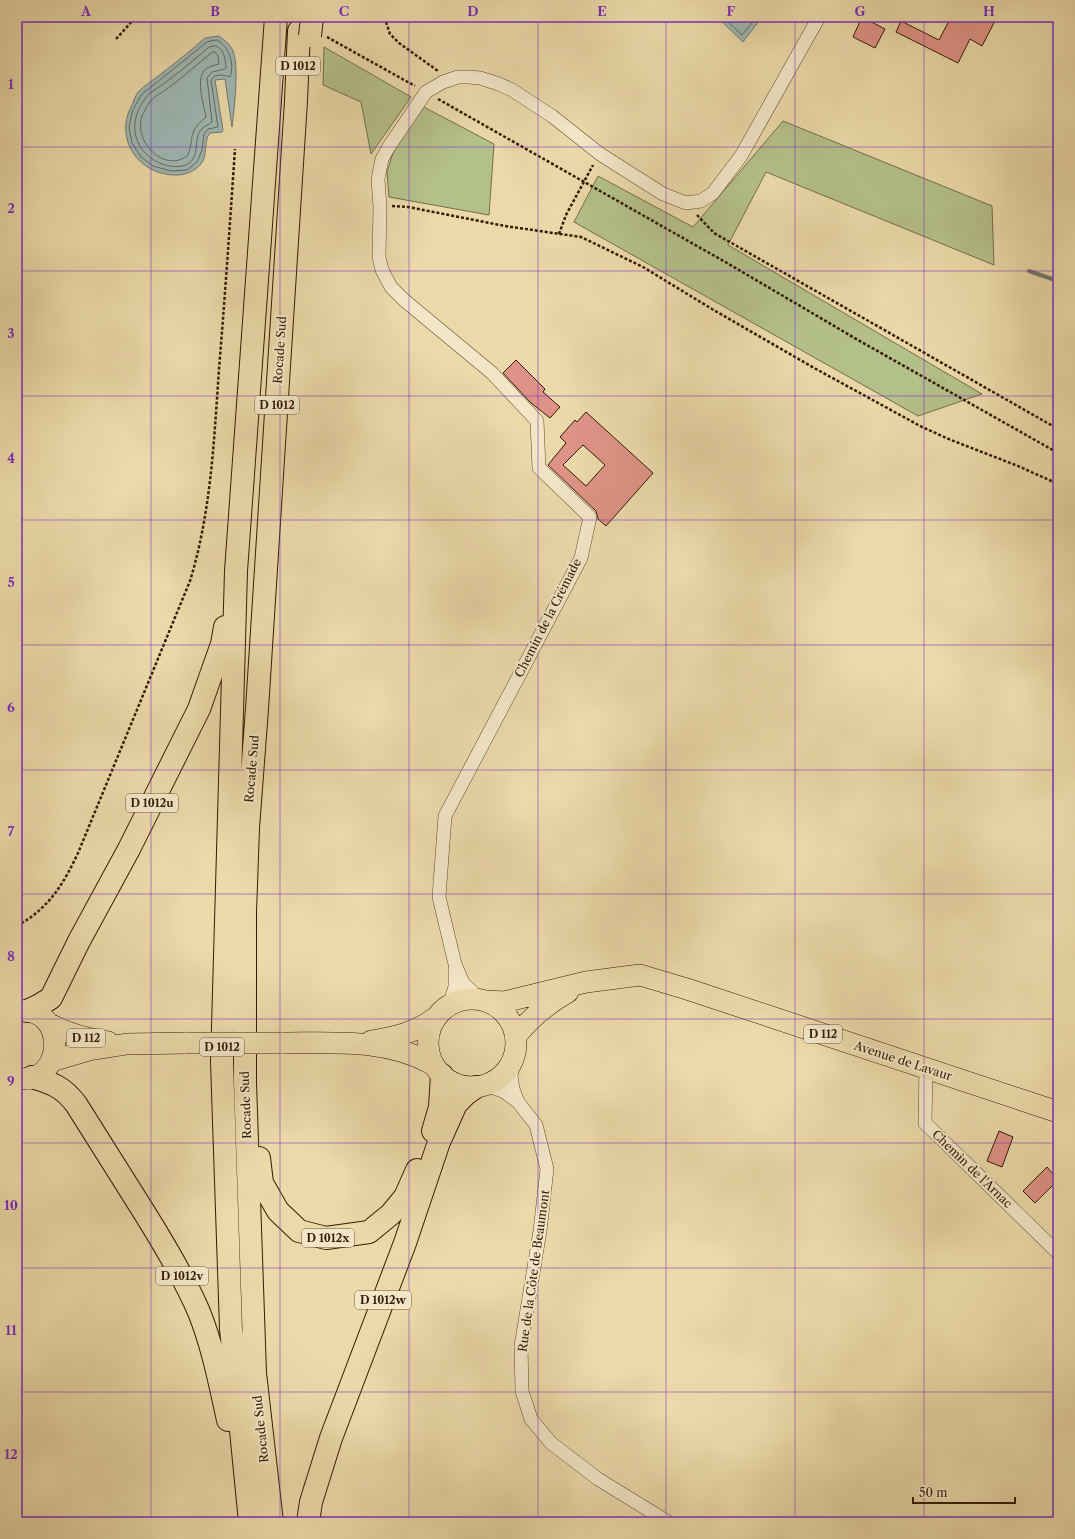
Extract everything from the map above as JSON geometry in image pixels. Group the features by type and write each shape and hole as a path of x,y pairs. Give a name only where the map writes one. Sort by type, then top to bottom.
{"highway":[{"name":"Rocade Sud","path":"250,1521 231,1329 222,1062 236,571 276,18"},
{"name":"Rocade Sud","path":"272,1522 255,1373 245,1083 245,912 247,835 257,709 296,101 305,81 309,27"},
{"name":"D 1012u","path":"22,1011 38,1006 51,998 79,941 129,849 200,709 222,644 236,571"},
{"name":"D 1012x","path":"245,1083 253,1114 262,1182 278,1211 299,1231 326,1238 369,1232 391,1214 405,1197 432,1137 440,1107 437,1070"},
{"name":"D 1012v","path":"25,1077 58,1086 70,1096 173,1259 188,1286 200,1314 214,1357 250,1521"},
{"name":"D 1012w","path":"308,1522 311,1502 331,1438 405,1243 439,1142 456,1104 466,1094 480,1086"}],"main road":[{"name":"Avenue de Lavaur","path":"586,982 640,975 687,989 1058,1112"},
{"name":"D 112","path":"484,1000 504,1002 586,982"},
{"name":"D 112","path":"516,1036 534,1015 547,1005 586,982"},
{"path":"469,998 484,1000 498,1007 507,1015 513,1025 516,1036 514,1059 507,1070 497,1080 480,1086 463,1087 452,1082 437,1070 428,1052 427,1040 430,1029 442,1012 458,1001 469,998"},
{"path":"22,1011 35,1013 48,1023 55,1038 54,1054 52,1061 47,1068 25,1077"},
{"name":"D 112","path":"52,1061 76,1053 127,1044 359,1043 406,1034 417,1030 442,1012"},
{"name":"D 112","path":"48,1023 60,1030 79,1037 127,1044"},
{"name":"D 112","path":"359,1043 408,1053 437,1070"}],"street":[{"path":"426,92 449,79 458,76 480,78 499,84 512,90 552,116 600,154 663,194 686,203 701,201 714,193 741,156 819,17"},
{"name":"Chemin de la Crémade","path":"426,92 382,159 378,179 380,207 379,264 386,279 404,300 492,373 537,421 539,468 590,517 581,558 445,816 439,897 455,964"},
{"path":"455,964 463,983 484,1000"},
{"path":"442,1012 455,987 455,964"},
{"name":"Rue de la Côte de Beaumont","path":"514,1059 511,1076 513,1089 518,1102"},
{"name":"Chemin de l'Arnac","path":"926,1068 925,1123 1058,1253"},
{"name":"Rue de la Côte de Beaumont","path":"480,1086 503,1091 518,1102 536,1125 547,1169 540,1231 521,1346 522,1391 531,1419 551,1443 598,1479 668,1522"}],"path":[{"path":"116,39 136,17"},
{"path":"386,22 390,34 399,43 449,79"},
{"path":"309,27 727,263 858,340 1058,453"},
{"path":"17,926 26,921 47,904 65,880 78,853 190,581 197,558 205,521 214,446 235,149"},
{"path":"559,234 566,215 582,182 600,154"},
{"path":"686,203 714,233 1058,429"},
{"path":"380,207 408,207 506,226 581,237 643,267 810,365 922,427 1058,484"}],"green space":[{"path":"324,47 411,97 371,154 361,102 323,85"},
{"path":"420,105 494,144 489,215 389,197 387,172 393,153"},
{"path":"783,121 992,206 994,265 766,172 728,245 982,394 918,416 574,222 598,176 693,227"}],"water":[{"path":"717,17 762,17 743,42"},
{"path":"219,36 232,49 236,65 236,87 232,127 225,79 215,80 223,130 222,132 210,133 208,136 203,161 201,164 191,172 179,175 165,174 152,170 141,162 133,153 128,142 126,129 127,116 138,92 205,38"}],"building":[{"path":"862,17 885,29 875,48 853,37"},
{"path":"951,17 997,17 982,46 970,39 958,63 896,32 901,21 939,40"},
{"path":"516,360 545,389 543,392 560,407 550,418 531,403 503,373"},
{"path":"586,412 653,473 606,526 598,519 596,511 548,465 566,443 560,437 575,420 577,422","holes":["583,445 605,465 586,486 563,465"]},
{"path":"999,1131 1013,1137 1002,1167 987,1161"},
{"path":"1047,1167 1058,1180 1035,1203 1023,1191"}],"waterway":[{"path":"1029,271 1058,281"}]}
